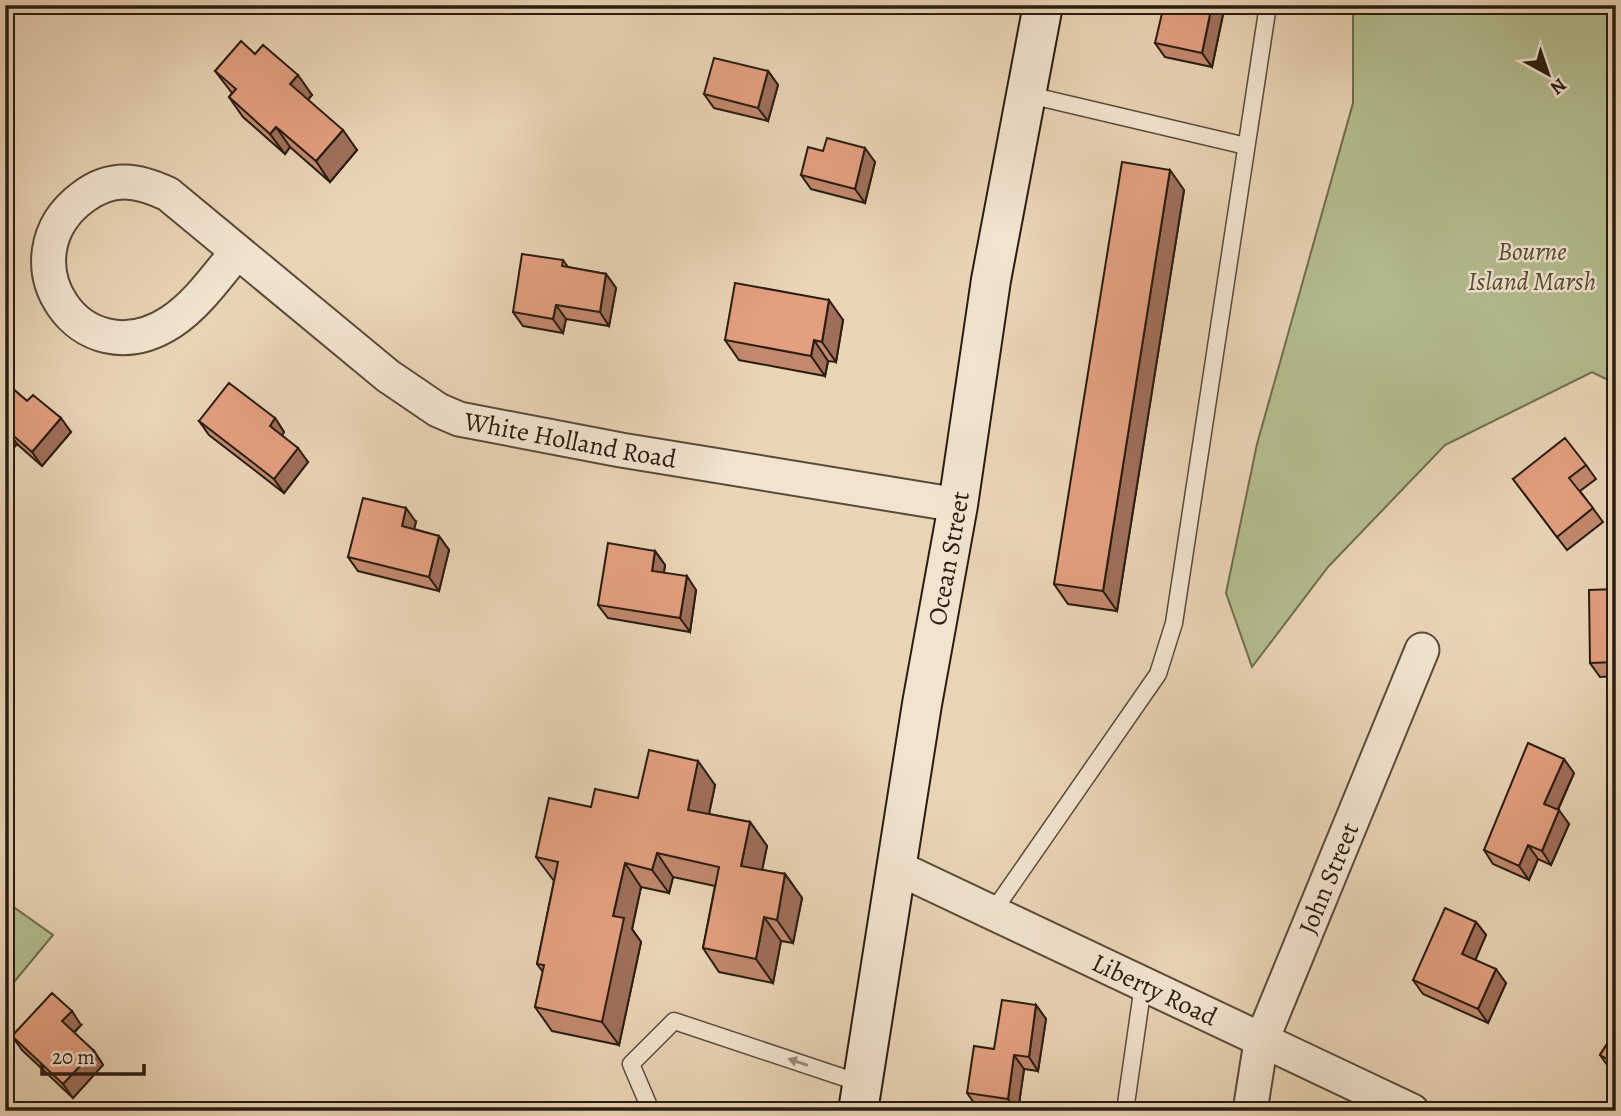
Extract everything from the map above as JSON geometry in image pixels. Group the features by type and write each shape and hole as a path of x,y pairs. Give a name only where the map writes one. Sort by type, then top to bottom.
{"main road":[{"name":"Ocean Street","path":"860,1097 922,704 958,505 991,280 1043,5"}],"street":[{"name":"White Holland Road","path":"237,252 195,302 170,323 139,336 110,339 86,329 66,309 52,282 48,256 53,232 70,207 94,188 120,180 146,183 168,194 387,376 438,410 459,419 621,450 958,505"},
{"name":"John Street","path":"1250,1111 1261,1042 1422,650"},
{"name":"Liberty Road","path":"898,868 1261,1042 1412,1111"}],"lane":[{"path":"992,913 1158,674 1174,623 1268,5"},
{"path":"1025,94 1246,146"},
{"path":"1125,1111 1143,985"},
{"path":"651,1111 631,1064 674,1021 860,1097"}],"green space":[{"name":"Bourne Island Marsh","path":"1353,5 1616,5 1616,384 1592,372 1445,445 1328,567 1252,667 1226,593 1257,444 1353,103"},
{"path":"5,901 53,935 5,993"}],"building":[{"path":"1164,5 1212,5 1202,53 1155,43"},
{"path":"241,41 255,54 263,45 298,75 290,84 343,130 316,161 276,127 270,134 229,97 236,89 215,71"},
{"path":"714,58 768,71 758,108 704,94"},
{"path":"827,138 865,148 855,189 801,175 808,147 823,151"},
{"path":"1122,162 1170,170 1103,591 1054,584"},
{"path":"522,254 563,260 562,266 606,274 600,312 556,305 553,319 513,312"},
{"path":"735,283 829,300 822,342 814,340 811,356 725,340"},
{"path":"5,382 27,401 33,395 61,418 32,452 7,430 5,432"},
{"path":"229,383 275,418 270,426 298,448 274,479 199,421"},
{"path":"1565,438 1586,465 1569,478 1593,508 1557,537 1513,479"},
{"path":"363,498 406,508 402,526 439,536 429,577 348,557"},
{"path":"608,543 655,551 652,571 687,576 680,618 598,605"},
{"path":"1616,589 1616,662 1590,663 1589,590"},
{"path":"1528,743 1564,759 1544,804 1559,810 1542,851 1528,845 1519,866 1484,850"},
{"path":"649,750 698,761 688,810 750,822 741,866 785,874 777,920 764,917 756,959 703,948 719,867 657,853 652,870 625,863 613,916 624,918 602,1022 535,1007 544,965 537,964 558,862 536,857 549,798 591,807 595,789 638,798"},
{"path":"1445,908 1476,922 1462,954 1496,969 1478,1009 1413,980"},
{"path":"52,993 72,1011 62,1021 94,1051 63,1084 12,1036"},
{"path":"1002,1000 1036,1005 1029,1057 1014,1055 1008,1099 967,1093 974,1046 994,1049"},
{"path":"1616,1030 1616,1064 1600,1055"}]}
